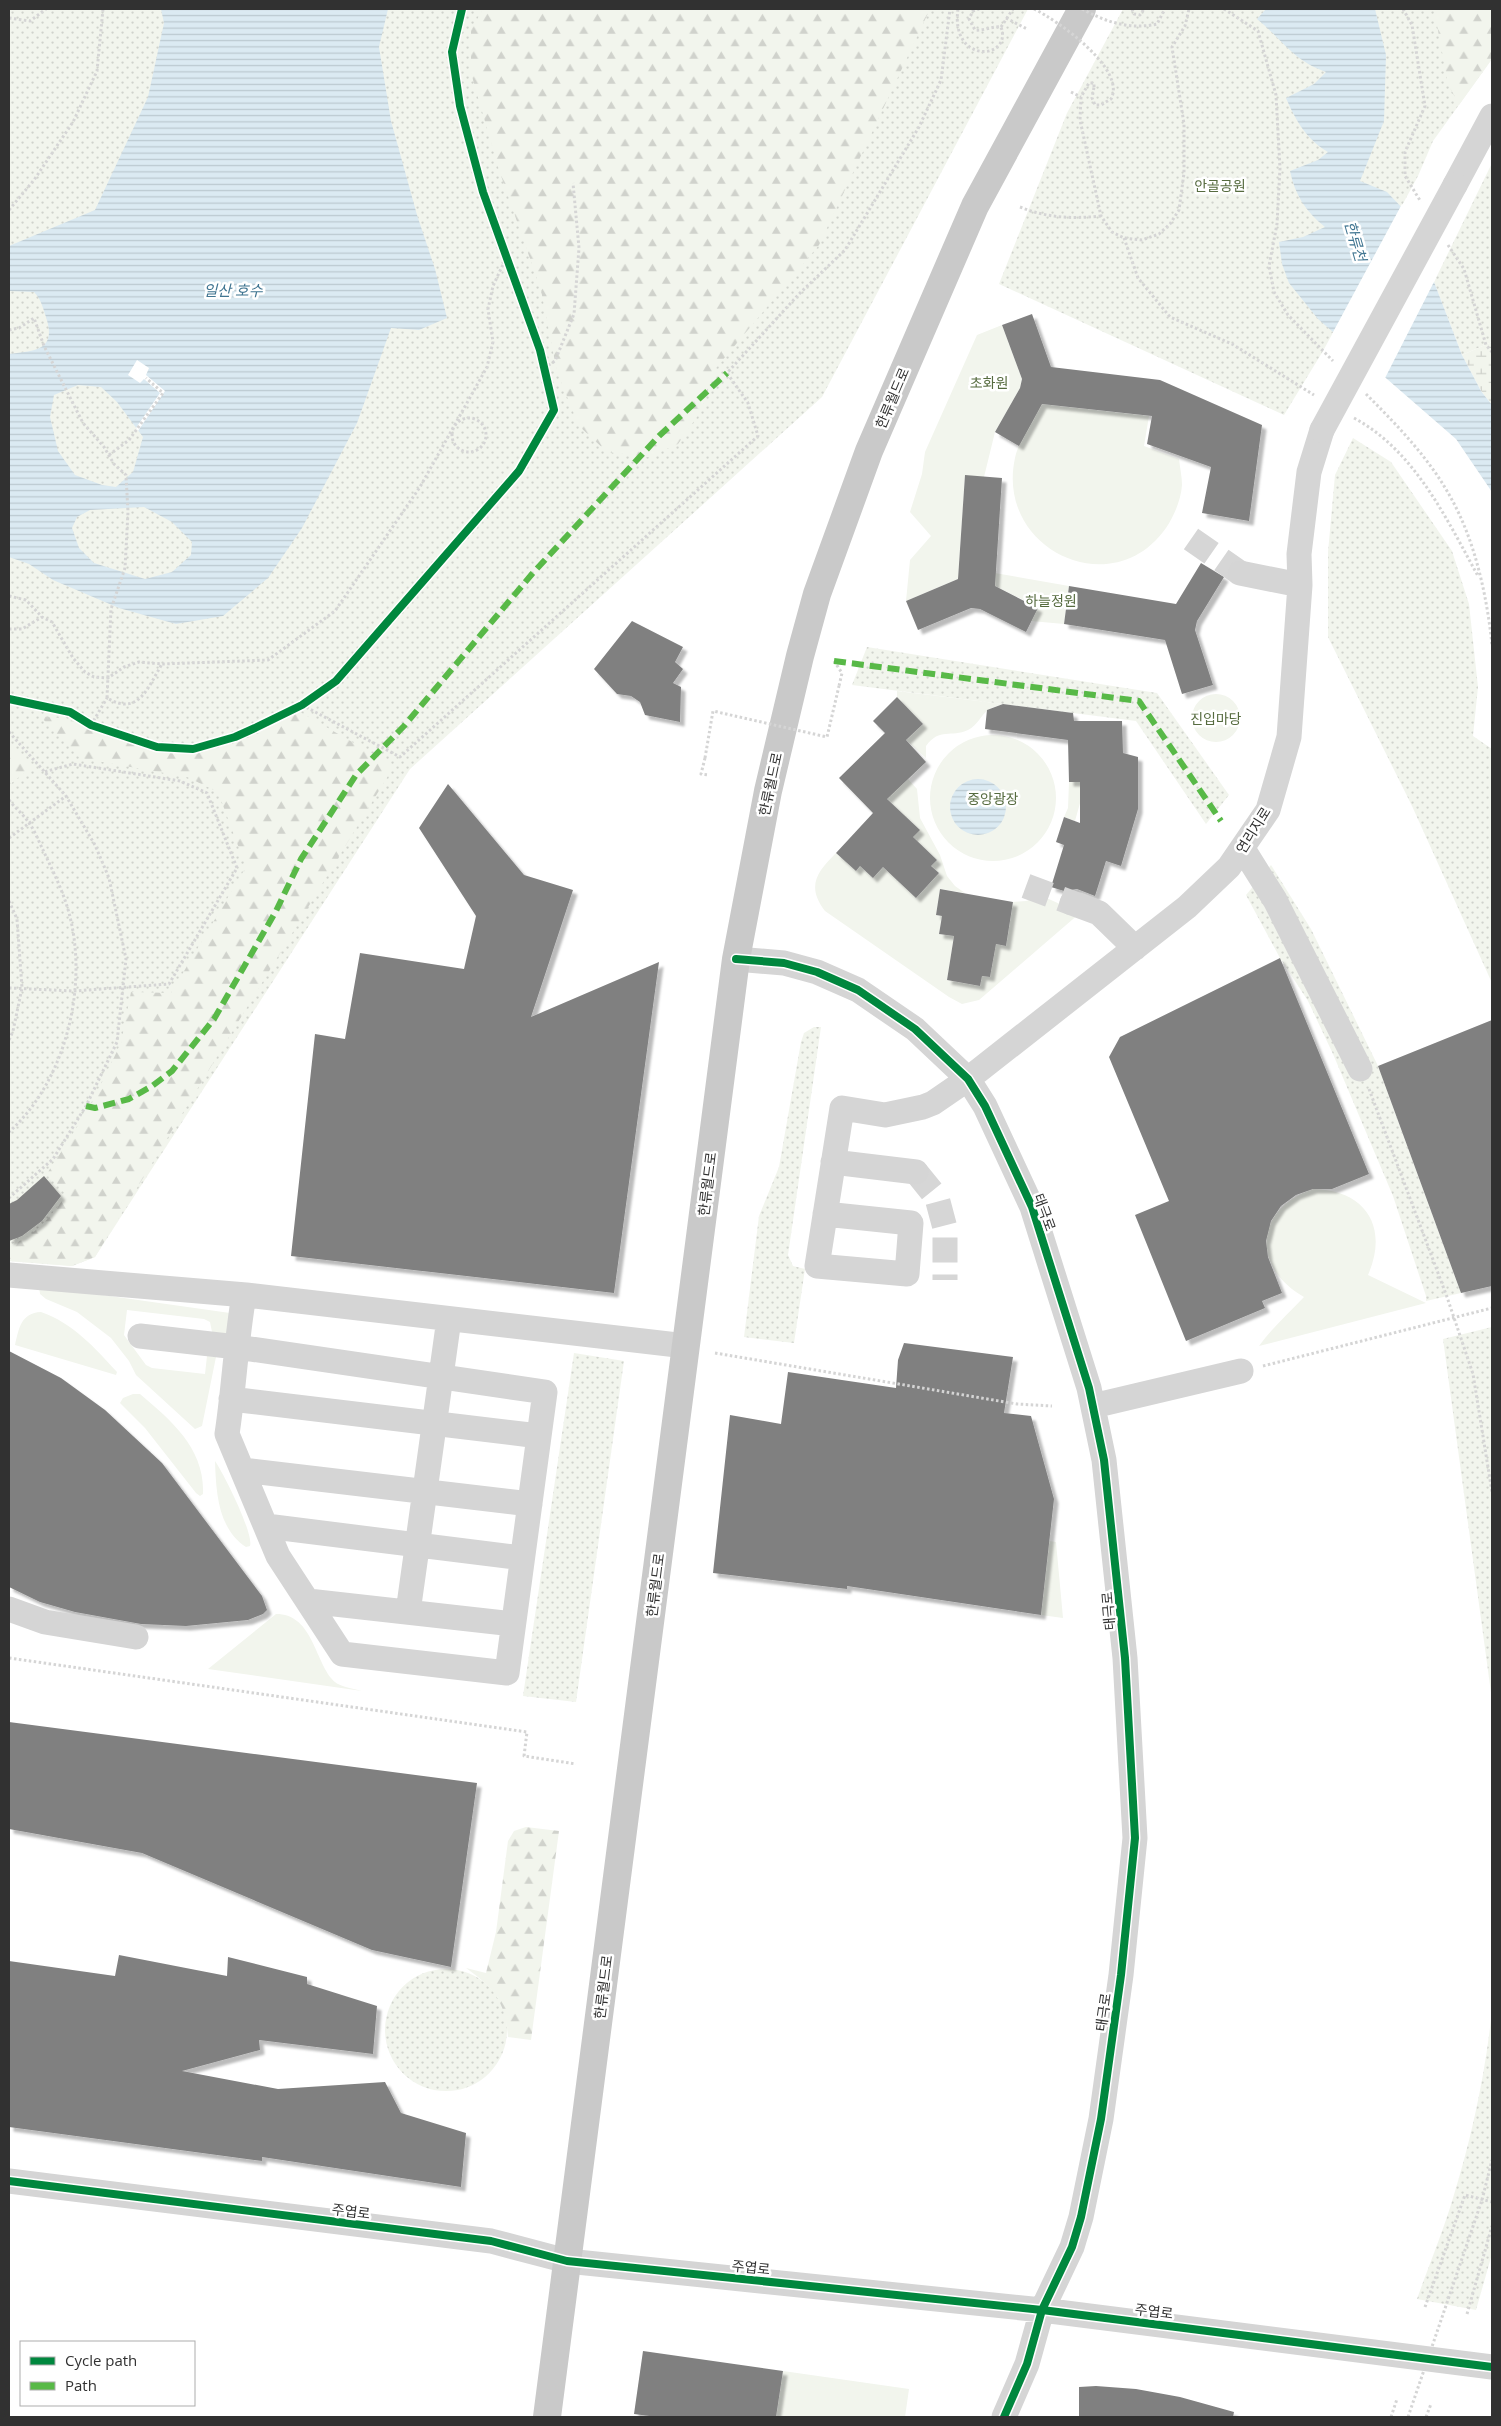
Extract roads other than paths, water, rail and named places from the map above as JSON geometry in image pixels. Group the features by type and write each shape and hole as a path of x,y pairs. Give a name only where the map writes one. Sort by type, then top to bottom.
{"main road":[{"name":"한류월드로","path":"547,2417 736,959 768,791 800,656 817,594 866,460 975,206 1082,9"}],"street":[{"name":"연리지로","path":"833,1162 842,1108 885,1114 923,1107 933,1103 968,1079 1187,907 1229,867 1268,810 1289,737 1300,585 1299,554 1309,472 1322,430 1492,116"},
{"path":"1240,573 1300,585"},
{"path":"1243,849 1275,900 1363,1077"},
{"path":"1072,903 1099,913 1135,948"},
{"name":"태극로","path":"736,959 784,964 817,972 858,990 915,1029 968,1079 985,1106 1032,1207 1093,1406 1104,1460 1128,1696 1135,1838 1121,1975 1101,2119 1072,2247 1042,2310 1027,2364 1004,2417"},
{"path":"825,1214 833,1162 916,1172"},
{"path":"9,1275 244,1295 686,1346"},
{"path":"140,1336 237,1347 441,1375 545,1392 507,1673 342,1654 278,1556 227,1434 237,1347 244,1295"},
{"path":"408,1612 449,1319"},
{"path":"1093,1406 1249,1369"},
{"path":"231,1399 539,1436"},
{"path":"243,1470 530,1504"},
{"path":"266,1526 522,1558"},
{"path":"308,1601 513,1624"},
{"path":"9,1609 45,1622 136,1637"},
{"name":"주엽로","path":"9,2181 491,2241 567,2261 1042,2310 1492,2367"}],"water":[{"name":"일산 호수","path":"161,9 388,9 379,47 391,121 417,215 435,269 447,318 419,330 391,328 357,423 302,528 268,578 223,616 176,624 119,608 53,580 29,564 9,557 9,354 28,352 42,347 49,336 49,328 41,304 34,292 9,291 9,246 95,210 148,97 164,23","holes":["78,385 101,387 117,402 143,437 133,472 116,487 102,485 75,475 58,451 50,417 54,395","144,507 172,522 192,542 191,555 172,572 145,579 94,563 79,548 72,528 77,517 90,510"]},
{"name":"한류천","path":"1266,9 1375,9 1386,55 1384,121 1360,181 1387,192 1408,214 1462,355 1481,391 1492,405 1492,492 1456,439 1318,319 1289,283 1282,264 1279,242 1303,237 1325,227 1302,202 1290,171 1318,160 1328,152 1320,147 1302,129 1286,98 1314,84 1326,72 1305,62 1288,49 1257,19"},
{"path":"978,779 989,781 998,787 1004,796 1006,807 1004,818 998,827 989,833 978,835 967,833 958,827 952,818 950,807 952,796 958,787 967,781"}],"tunnel":[{"path":"1191,539 1240,573"},
{"path":"1026,886 1072,903"},
{"path":"916,1172 937,1198 945,1228 945,1280"}],"park label":[{"name":"안골공원","path":"1220,185"},
{"name":"초화원","path":"989,382"},
{"name":"하늘정원","path":"1051,600"},
{"name":"진입마당","path":"1216,718"},
{"name":"중앙광장","path":"993,798"}]}
